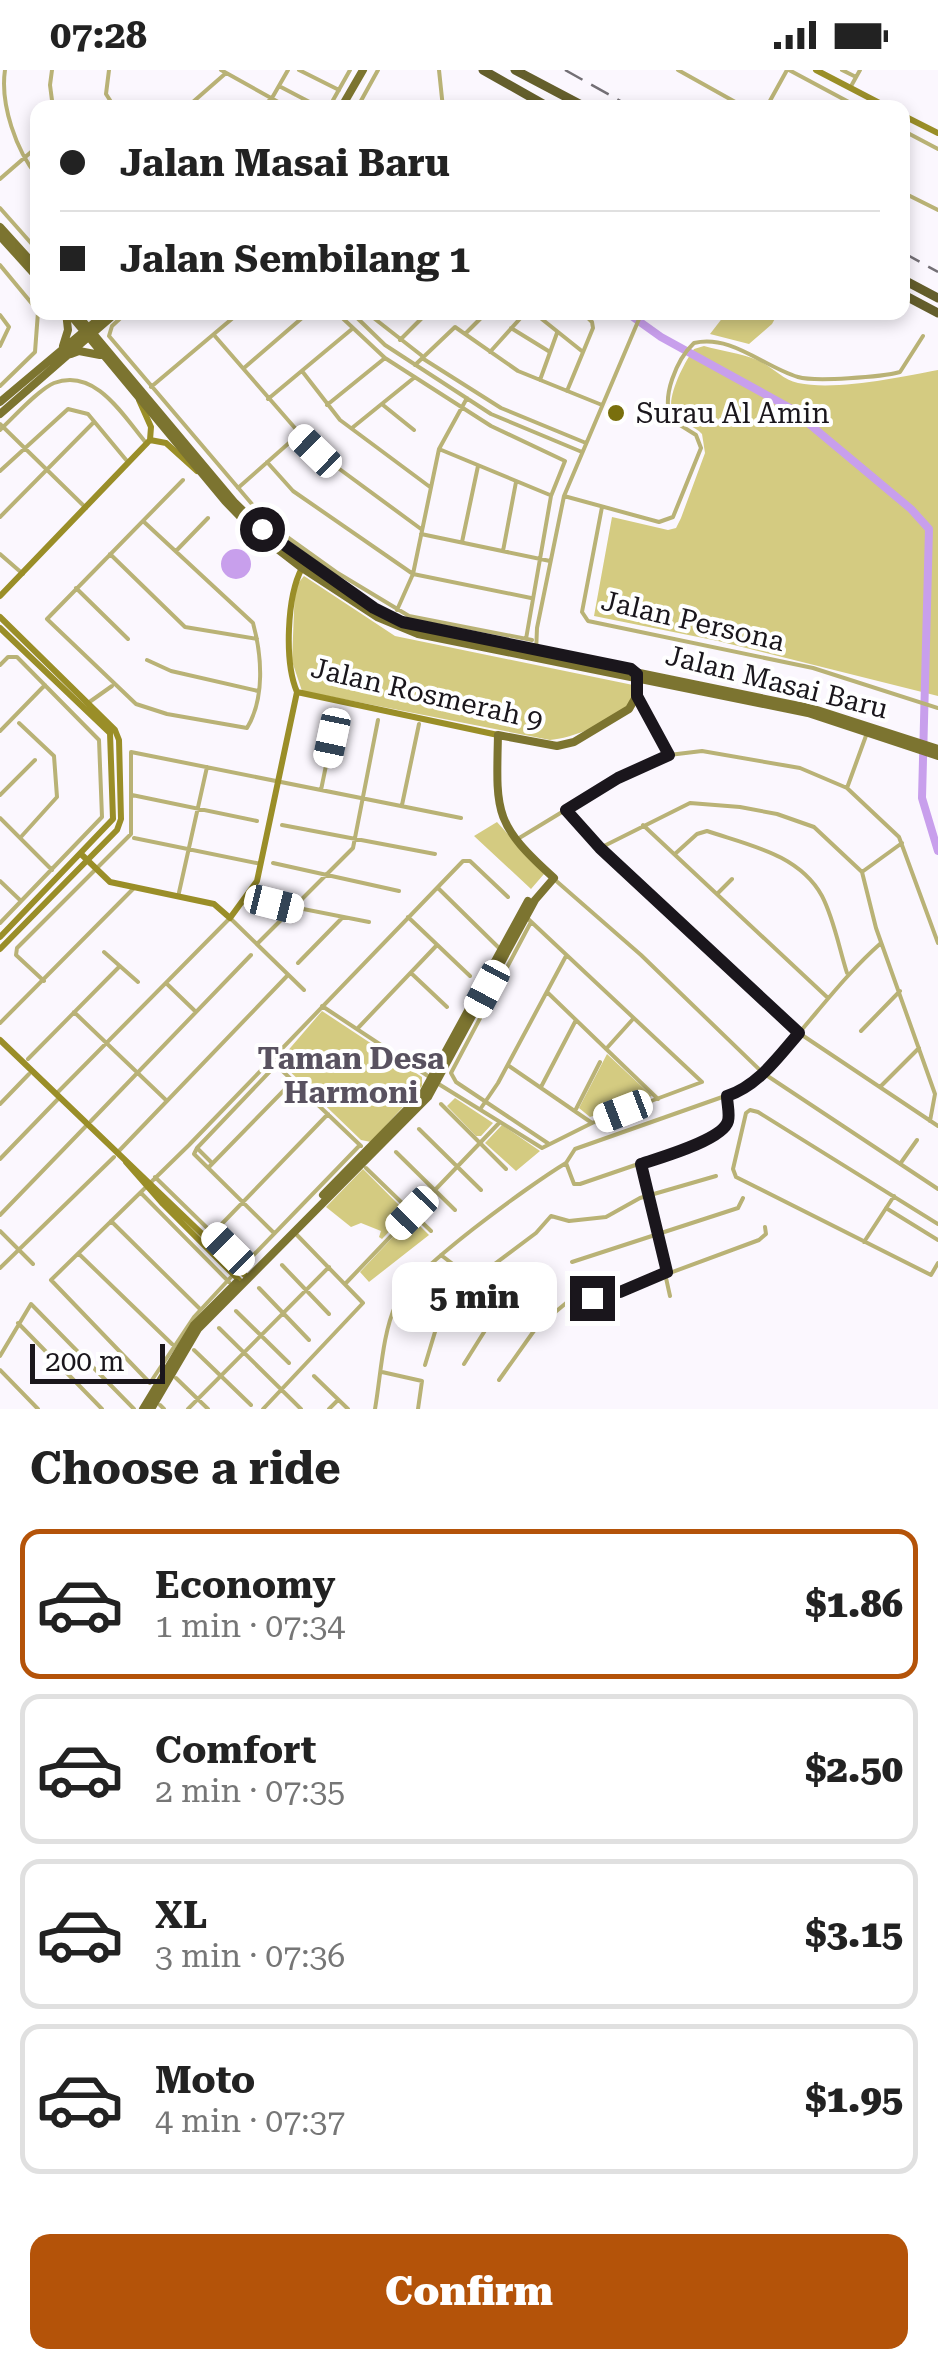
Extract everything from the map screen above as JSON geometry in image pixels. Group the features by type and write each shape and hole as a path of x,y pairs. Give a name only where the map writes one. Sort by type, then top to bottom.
{"highway":[{"path":"483,70 536,100"},
{"path":"515,70 573,100"},
{"path":"910,282 938,298"},
{"path":"910,298 938,313"}],"main road":[{"path":"346,100 363,70"},
{"path":"0,227 30,261"},
{"path":"0,236 30,269"},
{"path":"0,414 63,353 70,320"},
{"name":"Jalan Masai Baru","path":"78,320 254,531 302,568 397,627 531,648 638,678 808,713 910,743"},
{"path":"0,402 100,320"},
{"path":"63,353 106,354 103,320"},
{"name":"Jalan Masai Baru","path":"106,354 262,529 318,570 416,627 814,709 934,751"},
{"path":"302,568 318,570"},
{"path":"631,669 638,678 637,696"},
{"name":"Jalan Rosmerah 9","path":"498,735 565,745 629,709 637,696"},
{"path":"152,1408 198,1329 239,1277 434,1080 552,876 507,828 497,802 498,735"},
{"path":"434,1080 501,950 526,917"},
{"path":"239,1277 294,1232 366,1150"}],"street":[{"path":"5,70 1,89 23,159 30,168"},
{"path":"52,70 52,100"},
{"path":"108,70 106,94 110,100"},
{"path":"272,98 288,70"},
{"path":"299,70 339,90"},
{"path":"331,100 350,70"},
{"path":"362,100 378,70"},
{"path":"439,70 442,100"},
{"path":"678,70 732,100"},
{"path":"771,100 788,70 845,100"},
{"path":"816,70 873,100"},
{"path":"842,70 856,78"},
{"path":"850,88 860,70"},
{"path":"194,100 224,72 275,100"},
{"path":"279,86 310,100"},
{"path":"910,118 938,133"},
{"path":"910,134 938,149"},
{"path":"0,179 30,153"},
{"path":"910,196 938,210"},
{"path":"0,208 30,242"},
{"path":"0,266 30,302"},
{"path":"0,315 10,327 0,346"},
{"path":"0,386 36,352 38,320"},
{"path":"118,320 109,336 270,524 395,614 412,574 439,449 467,398"},
{"path":"151,387 231,320"},
{"path":"244,368 299,320"},
{"path":"344,320 385,358 461,407 491,426 560,456 566,463 551,496 539,558 530,613 531,648"},
{"path":"359,320 382,342 500,419 582,452"},
{"path":"376,320 422,357 501,408 586,443"},
{"path":"400,340 420,320"},
{"path":"465,334 479,320"},
{"path":"490,352 519,320"},
{"path":"543,320 583,352"},
{"path":"568,391 593,324 589,320"},
{"path":"531,648 564,496 639,320"},
{"path":"414,364 452,326 518,371 602,405"},
{"path":"512,328 550,352"},
{"path":"268,399 352,329"},
{"path":"540,380 557,332"},
{"path":"214,335 298,435 350,480 421,532 550,561"},
{"path":"564,496 664,522 676,513 701,448 696,434 672,420 667,410 678,364 690,346 703,341 753,354 798,377 870,376 900,372 923,336"},
{"path":"327,405 385,358"},
{"path":"302,371 350,429 430,487"},
{"path":"350,429 415,377"},
{"path":"86,508 1,427 50,385 82,382 99,389 148,442 166,443 207,478"},
{"path":"0,596 148,442 152,427 137,394"},
{"path":"383,404 414,430"},
{"path":"0,471 64,410 84,411 129,463"},
{"path":"0,517 94,422"},
{"path":"238,488 298,435"},
{"path":"439,449 551,496"},
{"path":"267,462 293,491 412,574 532,598"},
{"path":"462,542 478,466"},
{"path":"143,521 253,623 261,679 251,724 243,729 136,704 48,618 183,480"},
{"path":"503,551 516,482"},
{"name":"Jalan Persona","path":"602,507 582,612 588,621 812,668 938,708"},
{"path":"176,550 208,518"},
{"path":"0,554 23,574"},
{"path":"110,554 184,628 257,639"},
{"name":"Jalan Rosmerah 9","path":"302,568 291,594 291,660 296,692 498,735"},
{"path":"76,588 128,638"},
{"path":"530,613 542,605"},
{"path":"0,617 117,734 121,819 117,830 88,861 0,948"},
{"path":"0,628 86,704 112,739 113,819 0,937"},
{"path":"531,648 537,628"},
{"path":"0,665 8,657 16,657 99,740 102,817 0,923"},
{"path":"147,660 171,671 258,690"},
{"path":"101,691 106,678"},
{"path":"0,731 45,685"},
{"path":"86,704 114,685"},
{"path":"0,1159 107,1042 230,918 258,881 296,692"},
{"path":"637,696 669,755"},
{"path":"321,790 337,712"},
{"path":"256,945 350,853 378,720"},
{"path":"19,722 55,757 56,797 20,838"},
{"path":"402,805 419,724"},
{"path":"847,788 868,733"},
{"path":"516,840 618,778 669,755 702,751 800,768 847,788 902,844 938,943"},
{"path":"44,981 16,955 24,940 130,834 132,752 462,818"},
{"path":"0,795 34,760"},
{"path":"178,896 207,767"},
{"path":"132,795 257,821"},
{"path":"600,848 690,803 777,814 814,827 862,872 881,943 936,1099 931,1118"},
{"path":"566,810 600,848 799,1033 938,1126"},
{"path":"0,818 52,870"},
{"path":"643,824 828,998"},
{"path":"282,825 435,854"},
{"path":"676,853 707,831 784,858 806,875 821,894 848,975"},
{"path":"134,838 262,864"},
{"path":"862,872 902,844"},
{"path":"81,854 110,882 214,904 304,990"},
{"path":"271,1060 366,1150 274,1233 239,1277 201,1309 150,1383 50,1280 466,860 508,897"},
{"path":"273,863 400,891"},
{"path":"552,876 763,1073 938,1189"},
{"path":"718,893 732,878"},
{"path":"0,881 21,902"},
{"path":"0,1023 134,888"},
{"path":"438,888 501,950"},
{"path":"253,898 369,922"},
{"path":"322,1006 540,1148 549,1144 592,1123 702,1082 526,917 452,1070 454,1080 549,1144"},
{"path":"298,963 342,918"},
{"path":"408,918 470,976"},
{"path":"375,1409 391,1316 400,1296 422,1270 566,1163 576,1149 745,1089 881,943"},
{"path":"357,1028 438,945"},
{"path":"104,952 138,982"},
{"path":"0,1215 251,955"},
{"path":"481,1110 566,956"},
{"path":"28,1059 120,966"},
{"path":"411,973 447,1007"},
{"path":"0,1268 116,1155 287,975"},
{"path":"166,983 196,1012"},
{"path":"860,1031 900,991"},
{"path":"547,992 658,1099"},
{"path":"74,1012 167,1101"},
{"path":"606,1049 633,1019"},
{"path":"540,1088 576,1020"},
{"path":"0,1040 89,1122 116,1155 239,1277"},
{"path":"880,1088 919,1048"},
{"path":"575,1111 600,1062"},
{"path":"508,1065 592,1123"},
{"path":"274,1233 211,1166 194,1154 276,1066"},
{"path":"0,1104 30,1074"},
{"path":"211,1166 293,1081"},
{"path":"566,1163 574,1184 688,1147 722,1130 728,1121 727,1096"},
{"path":"440,1104 506,1168"},
{"path":"886,1208 935,1238 938,1226 894,1196 758,1112 746,1113 733,1169 736,1177 931,1275 938,1263"},
{"path":"213,1234 328,1114"},
{"path":"346,1282 500,1122"},
{"path":"418,1129 481,1190"},
{"path":"900,1164 917,1140"},
{"path":"396,1152 455,1210"},
{"path":"641,1164 670,1296"},
{"path":"366,1168 431,1231"},
{"path":"426,1365 438,1322 470,1280 536,1233 546,1218 569,1221 606,1217 648,1196 716,1176"},
{"path":"147,1184 213,1234 239,1277"},
{"path":"147,1184 239,1277"},
{"path":"864,1242 894,1196"},
{"path":"572,1262 738,1208 744,1198"},
{"path":"111,1221 201,1309"},
{"path":"499,1380 534,1330 571,1299 620,1292 760,1240 766,1234 765,1227"},
{"path":"0,1231 33,1264"},
{"path":"262,1409 362,1307 362,1300 346,1282 294,1232"},
{"path":"78,1254 174,1346"},
{"path":"441,1255 534,1330"},
{"path":"282,1264 330,1314"},
{"path":"188,1409 329,1267"},
{"path":"464,1364 502,1305 526,1287"},
{"path":"259,1288 308,1340"},
{"path":"0,1356 27,1306 34,1305 134,1409"},
{"path":"236,1311 289,1363"},
{"path":"18,1324 102,1409"},
{"path":"219,1328 301,1409"},
{"path":"194,1350 251,1405"},
{"path":"0,1370 38,1409"},
{"path":"382,1370 422,1382 418,1409"},
{"path":"314,1376 348,1409"},
{"path":"176,1378 208,1409"},
{"path":"329,1409 338,1400"}],"shaded area":[{"path":"721,320 774,320 749,344 710,334"},
{"path":"704,346 751,358 792,381 813,385 868,382 938,370 938,696 718,641 594,616 612,517 668,530 676,528 681,518 705,453 702,434 675,416 671,402 690,355"},
{"path":"236,549 247,553 251,564 247,575 236,579 225,575 221,564 225,553"},
{"path":"304,576 395,636 633,685 631,701 606,721 550,740 302,691 292,661 295,587"},
{"path":"497,822 544,874 531,889 474,836"},
{"path":"322,1011 422,1077 422,1086 371,1142 361,1140 279,1061"},
{"path":"607,1054 652,1096 590,1117 579,1108"},
{"path":"455,1098 493,1123 481,1136 476,1136 447,1106"},
{"path":"502,1125 540,1151 516,1171 485,1143"},
{"path":"363,1169 407,1213 382,1239 381,1231 361,1223 351,1227 326,1207"},
{"path":"413,1219 429,1235 369,1282 360,1272"}],"waterway":[{"path":"637,320 790,408 911,509 929,529 922,798 938,851"}],"railway":[{"path":"565,70 619,100"},
{"path":"910,256 938,272"}],"place":[{"name":"Surau Al Amin","path":"616,413"}],"district":[{"name":"Taman Desa Harmoni","path":"351,1075"}],"route":[{"path":"262,529 389,617 416,627 562,654 631,669 637,674 637,696 669,755 618,778 566,810 600,848 799,1033 760,1076 741,1092 727,1096 728,1121 722,1130 641,1164 667,1272 620,1292 592,1298"}]}
